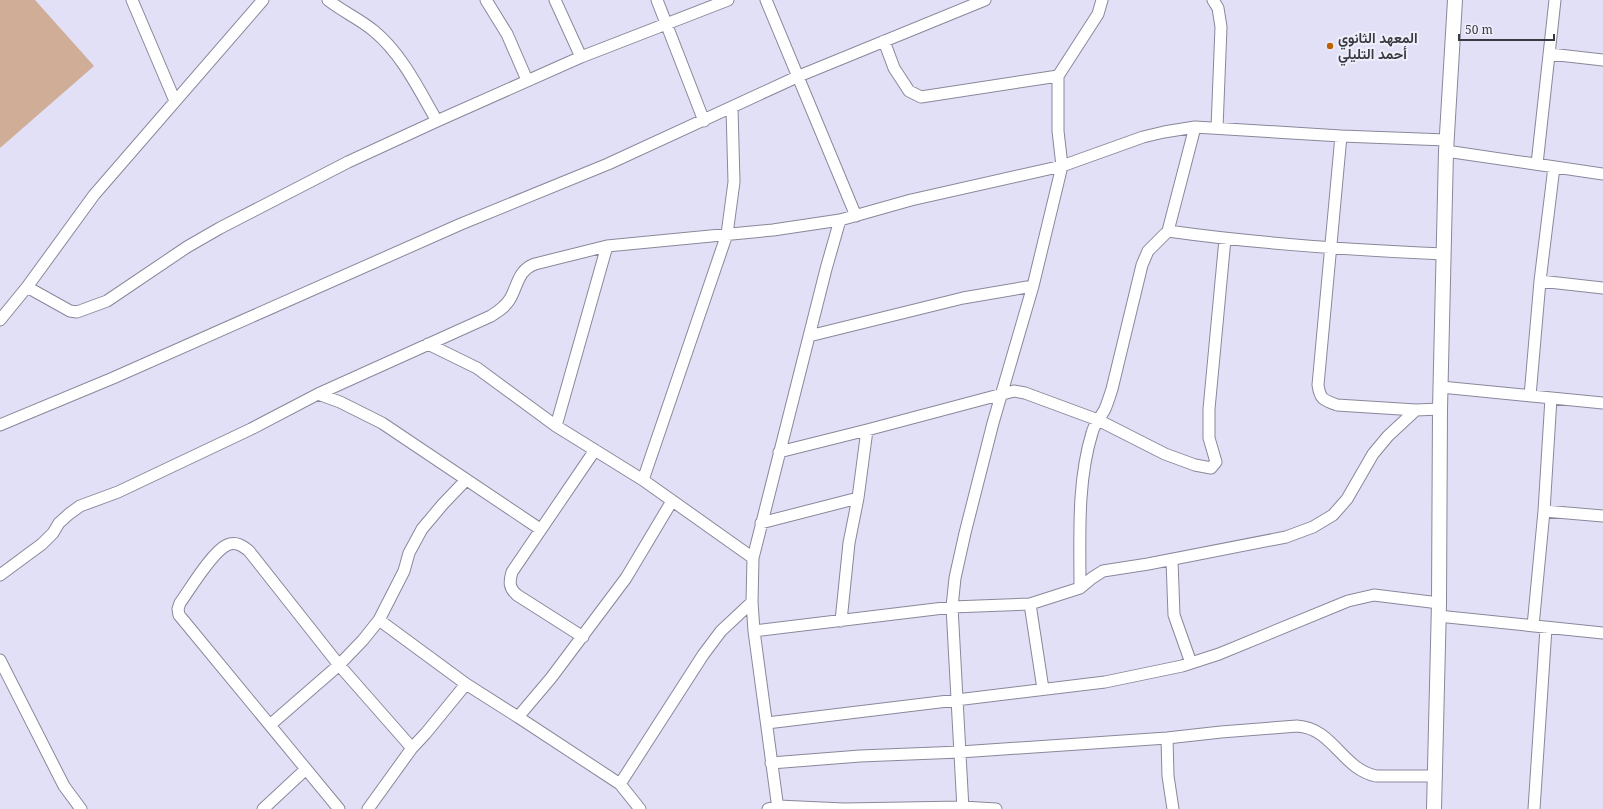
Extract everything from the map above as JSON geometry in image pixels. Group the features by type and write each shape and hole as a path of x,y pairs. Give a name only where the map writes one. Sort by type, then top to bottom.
{"street":[{"path":"132,0 174,101"},
{"path":"0,320 27,287 94,195 263,0"},
{"path":"328,0 337,8 362,21 389,46 415,84 437,121"},
{"path":"486,0 507,34 527,80"},
{"path":"555,0 581,57"},
{"path":"657,0 704,121"},
{"path":"27,287 70,311 77,312 107,301 187,247 220,228 348,162 527,80 581,57 728,0"},
{"path":"766,0 799,76 856,216"},
{"path":"0,425 113,378 461,224 608,164 799,76 985,0"},
{"path":"963,808 952,607 955,578 1001,394 1033,286 1062,166 1058,131 1058,76 1098,14 1102,0"},
{"path":"1213,0 1218,8 1221,27 1217,128"},
{"path":"1434,809 1436,776 1440,409 1446,146 1455,0"},
{"path":"1537,164 1555,0"},
{"path":"884,41 894,68 909,91 921,97 1058,76"},
{"path":"1550,54 1603,60"},
{"path":"643,480 727,234 734,182 732,108"},
{"path":"1080,588 1081,492 1087,451 1092,431 1105,408 1112,389 1142,265 1148,251 1168,231 1195,127"},
{"path":"0,576 42,544 53,533 59,523 80,506 118,492 238,435 318,394 491,316 499,311 511,298 521,274 530,266 606,246 773,230 840,220 911,200 1062,166 1143,138 1164,132 1195,127 1341,136 1446,146 1537,164 1603,174"},
{"path":"1341,136 1318,385 1320,395 1326,401 1337,405 1416,410 1440,409"},
{"path":"1530,396 1540,281 1554,167"},
{"path":"840,220 779,452 753,558 752,602 754,631 767,723 775,808 996,809"},
{"path":"1168,231 1225,239 1330,248 1444,254"},
{"path":"779,452 1014,391 1025,393 1098,420 1165,454 1195,465 1211,468 1216,465 1216,462 1209,438 1209,409 1225,239"},
{"path":"556,426 606,246"},
{"path":"1540,281 1603,288"},
{"path":"809,336 963,298 1033,286"},
{"path":"428,344 477,368 556,426 643,480 753,558"},
{"path":"1441,387 1603,403"},
{"path":"318,394 340,402 382,423 540,529"},
{"path":"1533,626 1544,511 1551,398"},
{"path":"754,631 952,607 1030,604 1080,588 1103,571 1172,560 1286,537 1313,527 1333,515 1347,499 1373,454 1388,436 1416,410"},
{"path":"841,621 848,543 858,498 867,430"},
{"path":"583,637 512,591 510,580 512,572 540,529 595,450"},
{"path":"270,725 340,665 379,620 404,571 409,554 422,529 466,480"},
{"path":"761,523 858,498"},
{"path":"518,717 583,637 626,578 672,501"},
{"path":"1544,511 1603,516"},
{"path":"339,809 179,615 178,609 180,603 213,556 221,549 227,545 234,544 242,545 249,551 340,665 412,748"},
{"path":"1172,560 1174,615 1191,663"},
{"path":"767,723 1105,682 1191,663 1219,654 1348,601 1374,595 1439,610 1533,626 1603,633"},
{"path":"620,784 702,655 721,631 752,602"},
{"path":"1030,604 1043,689"},
{"path":"379,620 466,684 620,784 640,809"},
{"path":"1534,809 1546,628"},
{"path":"0,660 64,786 81,809"},
{"path":"368,809 412,748 466,684"},
{"path":"771,763 860,756 960,752 1167,738 1221,732 1307,726 1325,736 1354,766 1368,774 1376,776 1436,776"},
{"path":"1167,738 1168,776 1173,809"},
{"path":"263,809 306,769"}],"shaded area":[{"path":"0,0 35,0 94,66 0,148"}],"place":[{"name":"المعهد الثانوي أحمد التليلي","path":"1330,46"}]}
